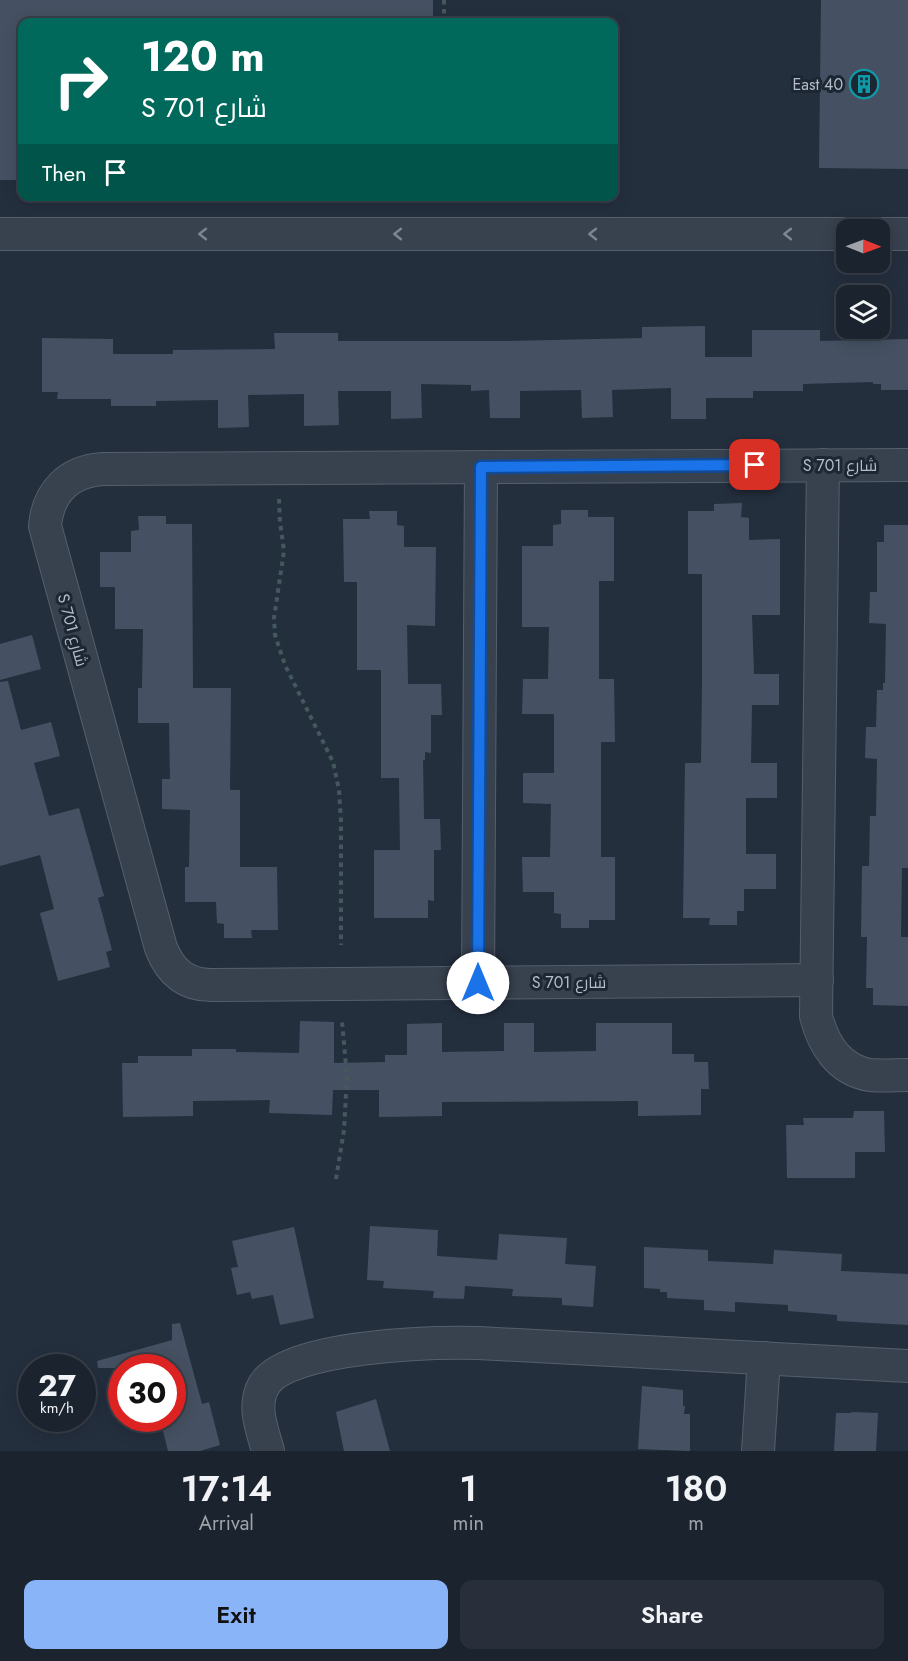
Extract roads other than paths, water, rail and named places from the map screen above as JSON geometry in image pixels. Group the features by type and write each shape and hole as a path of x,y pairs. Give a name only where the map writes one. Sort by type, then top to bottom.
{"street":[{"path":"0,234 836,234"},
{"path":"890,234 908,234"},
{"path":"823,465 816,1016 821,1037 833,1054 849,1067 870,1075 908,1075"},
{"name":"S 701 شارع","path":"817,980 201,985 182,978 172,971 160,948 45,526 46,514 55,492 63,483 81,472 92,470 908,465"},
{"path":"478,983 481,467"},
{"path":"268,1451 258,1406 265,1385 280,1370 335,1354 382,1346 431,1342 479,1343 908,1366"},
{"path":"758,1451 764,1358"}],"place":[{"name":"East 40","path":"864,84"}]}
